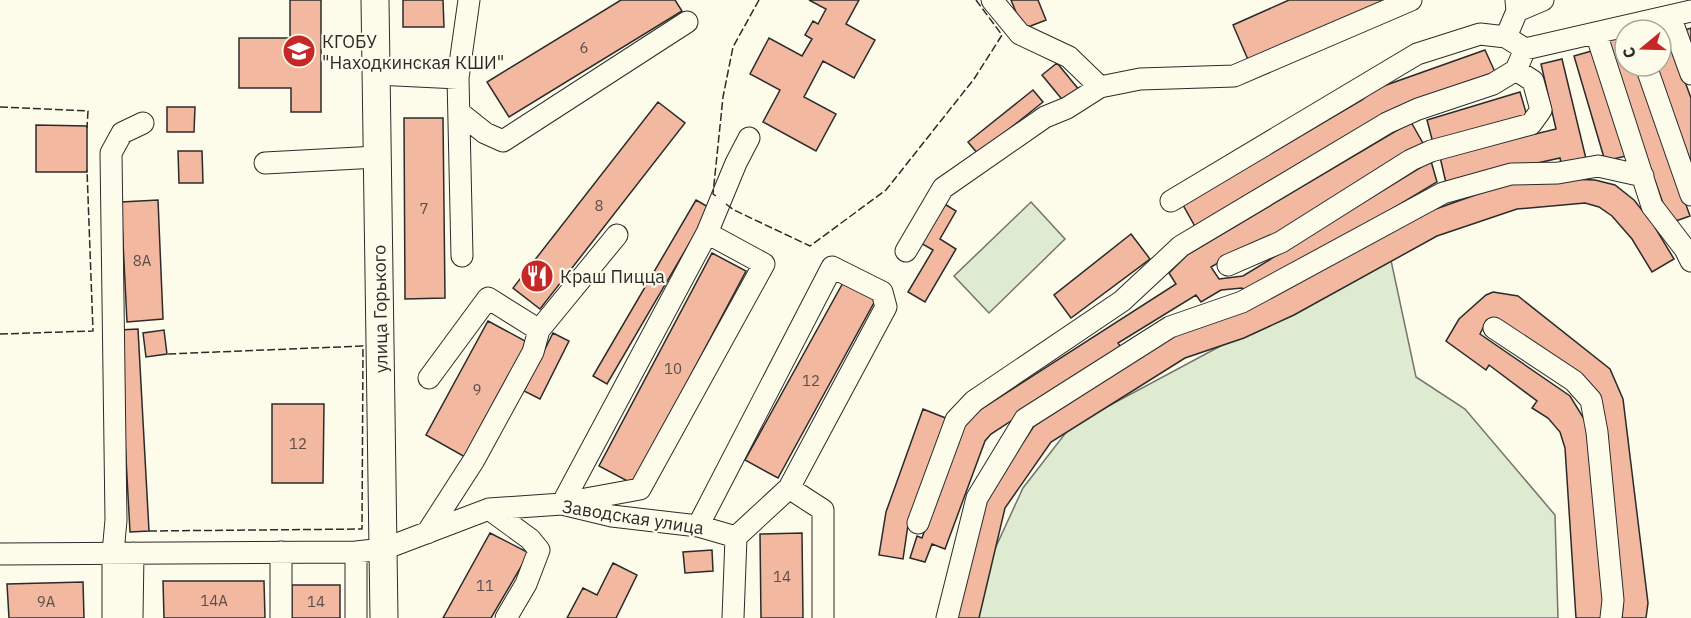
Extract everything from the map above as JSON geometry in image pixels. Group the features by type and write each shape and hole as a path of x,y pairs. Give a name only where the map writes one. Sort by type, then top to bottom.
{"main road":[{"name":"улица Горького","path":"375,0 384,618"}],"street":[{"path":"462,256 458,78 469,0"},
{"path":"992,0 1020,34 1069,57 1100,87"},
{"path":"906,251 943,188 1045,117 1067,108 1100,87 1140,79 1234,76 1411,0"},
{"path":"1506,37 1517,5 1543,0"},
{"path":"1664,18 1691,11"},
{"path":"1670,16 1691,74"},
{"path":"460,113 485,133 503,141 687,22"},
{"path":"1172,201 1417,54 1480,34 1506,37 1525,49 1613,31"},
{"path":"1596,33 1652,206 1689,251"},
{"path":"918,523 956,420 974,401 1122,301 1181,246 1387,123 1418,109 1493,84 1516,70 1525,49"},
{"path":"1228,265 1281,242 1411,160 1431,151 1531,123 1541,110 1533,81 1516,70"},
{"path":"376,74 458,78"},
{"path":"1650,78 1691,195"},
{"path":"132,618 116,520 111,153 122,133 143,123"},
{"path":"562,504 707,233 749,138"},
{"path":"265,163 377,157"},
{"path":"948,618 977,498 1025,419 1170,327 1242,302 1443,193 1511,174 1558,173 1599,166 1643,176"},
{"path":"562,504 640,489 764,264 707,233"},
{"path":"427,533 474,460 523,372 533,352 539,330 617,235"},
{"path":"698,526 832,267 882,292 886,307 789,488 736,537 733,618"},
{"path":"429,378 488,298 539,330"},
{"path":"1494,328 1574,381 1591,400 1598,432 1613,600 1611,618"},
{"path":"789,488 823,510 823,618"},
{"name":"Заводская улица","path":"0,554 356,552 384,549 489,509 562,504 612,516 698,526 736,537"},
{"path":"489,509 530,539 539,550 526,584 506,618"},
{"path":"281,552 281,618"},
{"path":"356,552 356,618"},
{"path":"113,618 123,553"}],"green space":[{"path":"1031,202 1065,239 989,313 954,276"},
{"path":"1389,251 1416,377 1465,409 1555,515 1558,618 963,618 1023,488 1071,426 1271,319"}],"building":[{"path":"290,0 321,0 321,112 291,112 291,88 239,88 239,38 290,38"},
{"path":"403,0 443,0 444,27 403,27"},
{"path":"621,0 675,0 682,11 509,117 487,82"},
{"path":"809,0 859,0 846,24 875,40 854,78 823,61 804,97 836,114 816,151 763,122 780,90 750,74 769,38 802,56 812,39 805,35 813,21 818,24 826,9"},
{"path":"1011,0 1038,0 1046,20 1023,29"},
{"path":"1289,0 1388,0 1249,62 1233,25"},
{"path":"1691,28 1691,45 1685,30"},
{"path":"1613,39 1613,63 1605,41"},
{"path":"1485,50 1495,72 1446,89 1197,230 1183,205 1362,100 1375,89"},
{"path":"1595,50 1626,156 1605,161 1574,56"},
{"path":"1673,50 1691,98 1691,163 1660,78 1673,78"},
{"path":"1562,59 1587,163 1562,168 1560,158 1446,183 1440,157 1556,129 1541,64"},
{"path":"1057,63 1080,91 1065,103 1042,75"},
{"path":"1618,78 1641,78 1690,216 1670,223"},
{"path":"1033,90 1043,102 978,154 968,142"},
{"path":"1520,92 1527,116 1433,143 1427,120"},
{"path":"658,102 685,123 540,309 513,288"},
{"path":"167,107 195,107 194,132 167,132"},
{"path":"404,118 443,118 445,298 405,299"},
{"path":"1411,122 1424,145 1278,236 1247,246 1211,267 1219,279 1243,276 1431,161 1437,182 1247,296 1242,288 1221,290 1201,302 1196,295 1118,343 1122,349 991,434 985,441 945,549 932,544 925,562 910,558 917,536 922,538 960,429 975,413 1176,284 1169,273 1187,255"},
{"path":"36,125 87,126 87,172 36,172"},
{"path":"178,151 202,151 203,183 179,183"},
{"path":"1595,180 1615,185 1634,200 1653,224 1674,259 1652,272 1632,239 1612,216 1599,207 1585,203 1517,209 1437,236 1294,315 1244,338 1185,358 1051,442 1005,508 979,618 956,618 985,499 1034,426 1177,333 1430,211 1512,182"},
{"path":"158,200 163,319 127,322 121,202"},
{"path":"696,200 710,208 607,384 593,376"},
{"path":"943,203 956,211 940,239 956,249 925,302 908,292 933,250 919,242"},
{"path":"1131,234 1150,259 1071,318 1054,295"},
{"path":"712,253 746,271 633,484 599,466"},
{"path":"844,281 876,299 778,478 745,460"},
{"path":"1493,292 1518,296 1610,369 1623,399 1648,603 1646,618 1622,618 1623,604 1602,402 1499,320 1487,320 1480,334 1570,396 1589,427 1605,618 1576,618 1565,448 1560,432 1548,418 1532,408 1537,401 1489,365 1486,370 1446,341 1459,319 1486,295"},
{"path":"488,321 527,342 465,457 426,435"},
{"path":"138,329 149,531 130,532 119,330"},
{"path":"164,330 167,354 146,357 143,333"},
{"path":"553,333 569,341 540,399 524,391"},
{"path":"272,404 324,404 323,483 272,483"},
{"path":"923,409 948,419 909,518 903,559 879,555 886,512"},
{"path":"490,533 529,553 491,618 443,618"},
{"path":"802,533 803,618 761,618 760,534"},
{"path":"712,550 713,571 685,573 683,552"},
{"path":"613,563 637,575 616,618 567,618 583,588 597,595"},
{"path":"163,581 264,581 265,618 164,618"},
{"path":"83,582 84,618 9,618 7,584"},
{"path":"292,585 340,585 340,618 292,618"}],"fence":[{"path":"716,196 713,194 723,97 733,47 759,0"},
{"path":"726,204 810,246 886,190 974,79 1002,35 976,0"},
{"path":"0,107 88,111 87,128"},
{"path":"0,334 93,331 87,170"},
{"path":"149,531 362,529 363,346 167,354"}],"place":[{"name":"КГОБУ \"Находкинская КШИ\"","path":"299,51"},
{"name":"Краш Пицца","path":"537,276"}]}
